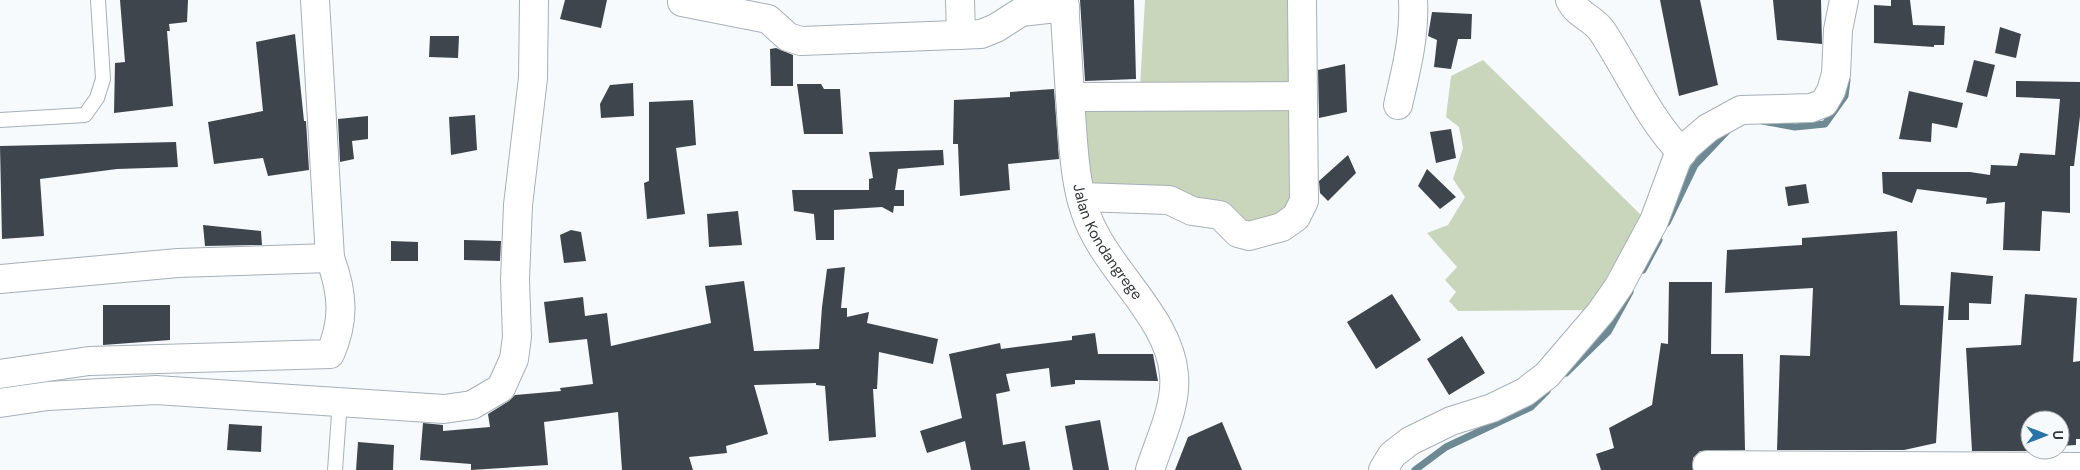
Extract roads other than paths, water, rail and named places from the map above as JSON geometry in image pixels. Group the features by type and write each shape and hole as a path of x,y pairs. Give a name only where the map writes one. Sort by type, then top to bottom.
{"street":[{"path":"0,374 89,361 330,354 339,334 341,306 337,277 330,258 315,0"},
{"path":"0,403 48,396 156,390 340,400 444,409 472,405 501,388 514,359 517,337 515,280 518,205 533,78 534,0"},
{"path":"683,0 682,2 768,20 788,37 801,41 925,34 980,34 996,28 1021,12 1065,3"},
{"path":"960,0 961,35"},
{"path":"1080,197 1169,200 1192,210 1220,215 1238,233 1249,236 1282,227 1296,217 1304,201 1302,0"},
{"path":"1398,105 1411,50 1414,18 1413,0"},
{"path":"1570,0 1576,11 1602,31 1665,134 1682,153"},
{"path":"1383,470 1392,455 1410,440 1451,421 1492,408 1517,396 1547,375 1601,312 1631,268 1654,221 1676,160 1708,128 1741,110 1811,108 1824,103 1831,91 1836,74 1838,30 1844,0"},
{"name":"Jalan Kondangrege","path":"1065,3 1070,97 1080,197 1098,239 1164,335 1175,376 1171,406 1150,470"},
{"path":"1070,97 1303,96"},
{"path":"0,279 178,263 330,258"},
{"path":"1707,464 1814,468 2080,467"}],"lane":[{"path":"0,120 85,115 97,98 104,79 98,0"},
{"path":"335,470 340,400"}],"waterway":[{"path":"1762,121 1795,127 1825,124 1845,96 1847,80"},
{"path":"1667,223 1695,165 1729,129"},
{"path":"1643,270 1659,240"},
{"path":"1566,373 1608,332 1630,292"},
{"path":"1415,470 1446,447 1531,407 1547,391"}]}
